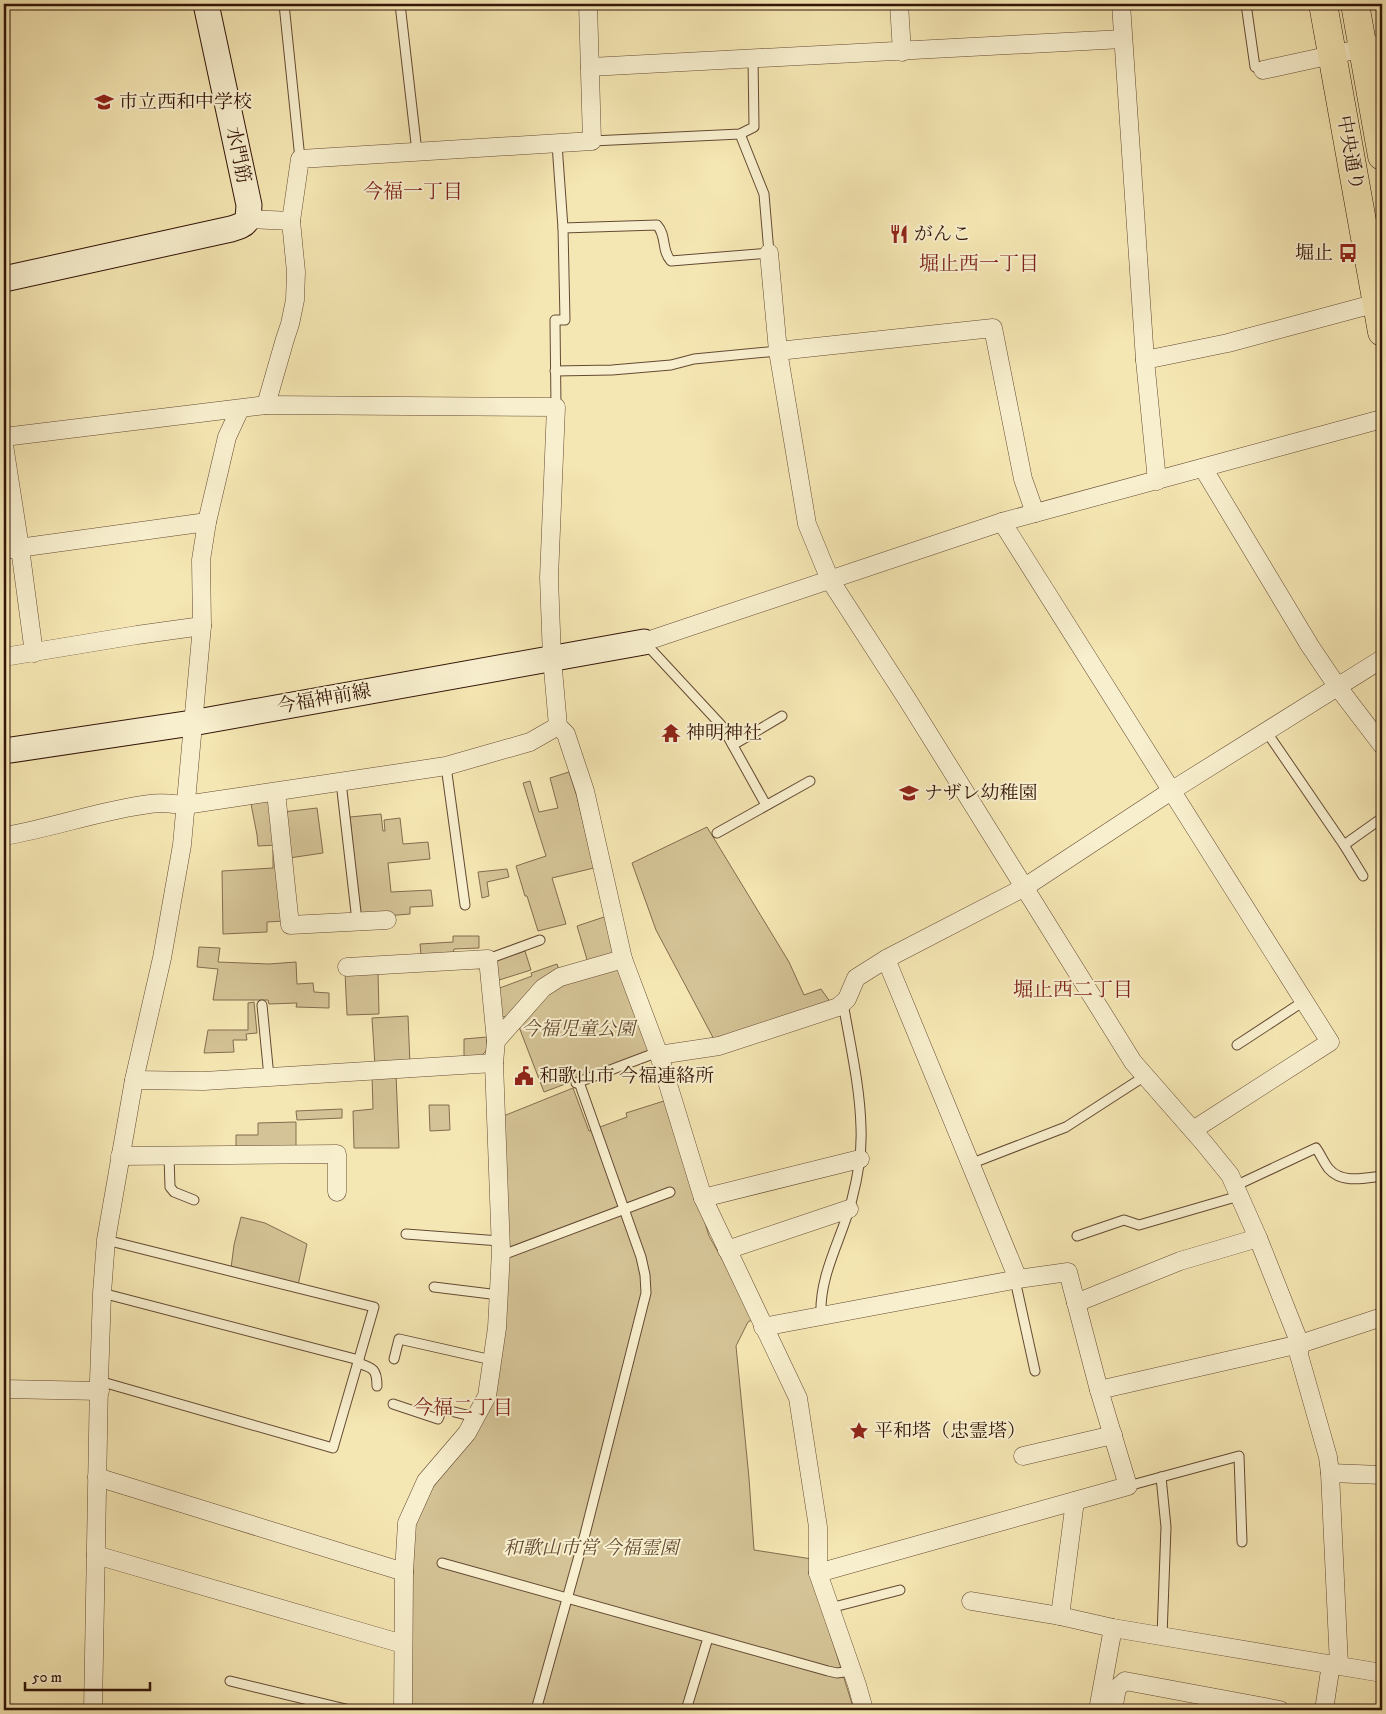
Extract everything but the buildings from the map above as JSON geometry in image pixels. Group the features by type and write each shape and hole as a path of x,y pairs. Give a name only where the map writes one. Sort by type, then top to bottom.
{"highway":[{"name":"中央通り","path":"1323,4 1382,332"},
{"name":"中央通り","path":"1355,4 1372,46 1382,156"}],"street":[{"name":"水門筋","path":"206,4 248,205 248,219"},
{"path":"266,405 290,324 295,300 296,272 291,221 300,159 592,141 588,4"},
{"path":"899,4 902,52"},
{"path":"1122,4 1145,360 1157,481"},
{"path":"590,67 1123,39"},
{"path":"1262,70 1372,46"},
{"path":"4,279 231,229 243,226 248,219 291,221"},
{"path":"769,253 778,350 807,524 830,580 907,699 1133,1062 1230,1175 1258,1238 1300,1344 1299,1355 1328,1457 1330,1472 1335,1665 1324,1710"},
{"path":"1145,360 1228,343 1377,303"},
{"path":"778,350 993,328 1023,479 1035,513"},
{"path":"4,437 266,405 556,407 549,578 552,658 558,726 566,734 584,790 623,959 659,1053 703,1198 798,1398 818,1527 818,1572 864,1710"},
{"path":"93,1710 99,1386 106,1240 134,1080 162,958 182,845 202,626 201,560 206,522 227,437 240,409"},
{"path":"644,642 1002,522 1382,419"},
{"path":"4,445 12,549 34,653"},
{"path":"1203,468 1310,646 1337,686 1382,745"},
{"path":"12,549 206,522"},
{"path":"1002,522 1330,1042 1193,1130"},
{"path":"4,657 202,626"},
{"name":"今福神前線","path":"4,751 192,723 644,642"},
{"path":"659,1053 719,1046 838,1007 848,999 856,978 886,960 1025,887 1172,791 1382,659"},
{"path":"4,836 152,803 185,805 446,766 530,742 558,726"},
{"path":"276,792 290,925 387,920"},
{"path":"346,967 488,959 496,1041 494,1063 500,1249 497,1328 487,1396 467,1433 426,1481 407,1522 404,1572 403,1710"},
{"path":"496,1041 543,988 560,976 623,959"},
{"path":"886,960 1016,1280"},
{"path":"134,1080 204,1081 494,1063"},
{"path":"120,1156 336,1154 337,1192"},
{"path":"703,1198 860,1159"},
{"path":"727,1250 849,1209"},
{"path":"1076,1303 1180,1261 1258,1238"},
{"path":"763,1327 1068,1272 1099,1390 1128,1486 818,1572"},
{"path":"1099,1390 1300,1344 1382,1317"},
{"path":"4,1389 99,1386"},
{"path":"1022,1456 1113,1435"},
{"path":"1330,1472 1382,1474"},
{"path":"97,1477 404,1572"},
{"path":"1060,1616 1075,1501"},
{"path":"96,1555 403,1644"},
{"path":"971,1601 1060,1616 1113,1628 1382,1673"},
{"path":"1098,1710 1113,1628"},
{"path":"1113,1710 1117,1688 1125,1681 1280,1710"}],"lane":[{"path":"284,4 300,159"},
{"path":"400,4 417,152"},
{"path":"1246,4 1254,66 1262,70"},
{"path":"592,141 740,134 754,127 753,58"},
{"path":"563,228 657,225 661,230 666,255 671,261 769,253 764,194 740,134"},
{"path":"556,407 555,320 565,320 563,228 557,144"},
{"path":"555,371 612,370 671,365 694,359 778,350"},
{"path":"644,642 722,726 766,805"},
{"path":"733,745 782,716"},
{"path":"1266,731 1363,876"},
{"path":"446,766 465,905"},
{"path":"717,833 810,781"},
{"path":"341,782 357,921"},
{"path":"1344,845 1382,818"},
{"path":"488,959 540,940"},
{"path":"1237,1045 1304,1002"},
{"path":"821,1316 821,1305 828,1266 849,1209 860,1159 861,1127 857,1087 844,1003"},
{"path":"262,1005 269,1077"},
{"path":"536,1710 584,1538 646,1293 641,1257 578,1082 659,1053"},
{"path":"970,1164 1066,1127 1145,1076"},
{"path":"1077,1236 1124,1220 1139,1225 1237,1191 1316,1148 1330,1170 1343,1178 1354,1179 1382,1176"},
{"path":"169,1156 170,1187 174,1192 194,1200"},
{"path":"406,1234 500,1249 624,1210 670,1192"},
{"path":"99,1386 333,1448 374,1308 106,1240"},
{"path":"1016,1280 1035,1371"},
{"path":"434,1287 499,1295"},
{"path":"102,1293 358,1362 372,1368 377,1376 377,1386"},
{"path":"394,1359 399,1339 492,1360"},
{"path":"393,1404 438,1419 442,1409 475,1417"},
{"path":"1128,1486 1239,1456 1242,1542"},
{"path":"1161,1477 1166,1528 1162,1636"},
{"path":"442,1563 828,1671 837,1673 852,1671"},
{"path":"830,1608 900,1590"},
{"path":"686,1710 708,1638"},
{"path":"230,1681 350,1710"}],"green space":[{"path":"569,772 594,868 552,878 566,924 538,931 516,866 546,856 523,783 530,781 539,812 558,808 550,778"},
{"path":"266,801 272,805 277,845 258,846 251,804"},
{"path":"317,808 323,853 289,858 283,812"},
{"path":"381,814 383,831 385,831 384,820 400,818 403,844 428,842 430,859 388,863 391,892 431,890 433,906 410,907 410,914 360,918 350,817"},
{"path":"707,827 789,962 804,995 821,989 831,1003 717,1045 656,930 632,863"},
{"path":"278,849 285,921 267,922 267,932 223,934 222,871 273,868 273,850"},
{"path":"507,869 509,877 487,882 489,896 482,898 478,872"},
{"path":"607,916 617,953 588,963 577,926"},
{"path":"453,936 479,936 479,948 454,949 453,954 421,955 420,944 453,942"},
{"path":"199,947 220,948 218,962 269,964 296,962 297,984 313,983 314,992 329,993 329,1008 296,1007 297,1003 269,1004 268,1000 213,1000 218,969 197,967"},
{"path":"525,951 531,970 496,981 494,962"},
{"path":"557,964 560,973 509,1018 501,1016 497,989 532,976 531,973"},
{"name":"今福児童公園","path":"621,968 651,1052 544,1092 519,1027 548,987"},
{"path":"378,972 379,1014 347,1015 345,973"},
{"path":"254,1002 257,1033 246,1034 247,1040 233,1040 234,1052 204,1053 208,1030 248,1030 248,1003"},
{"path":"408,1016 410,1064 375,1066 372,1018"},
{"path":"487,1037 487,1050 479,1058 464,1058 464,1039"},
{"path":"396,1074 399,1148 354,1148 353,1111 373,1109 372,1075"},
{"name":"和歌山市営 今福霊園","path":"573,1088 589,1131 627,1117 626,1113 667,1100 709,1236 730,1273 752,1320 748,1322 736,1346 754,1550 812,1559 817,1592 854,1710 408,1710 409,1592 416,1517 433,1487 471,1438 495,1374 501,1117"},
{"path":"429,1105 449,1105 450,1130 430,1131"},
{"path":"342,1109 342,1118 297,1120 296,1111"},
{"path":"296,1122 296,1149 236,1151 236,1135 258,1135 258,1123"},
{"path":"241,1217 265,1223 307,1244 298,1285 231,1268"}],"place":[{"name":"市立西和中学校","path":"104,102"},
{"name":"がんこ","path":"899,234"},
{"name":"堀止","path":"1348,253"},
{"name":"神明神社","path":"671,733"},
{"name":"ナザレ幼稚園","path":"909,793"},
{"name":"和歌山市 今福連絡所","path":"524,1076"},
{"name":"平和塔（忠霊塔）","path":"859,1431"}],"district":[{"name":"今福一丁目","path":"413,192"},
{"name":"堀止西一丁目","path":"979,264"},
{"name":"堀止西二丁目","path":"1073,990"},
{"name":"今福二丁目","path":"463,1408"}]}
